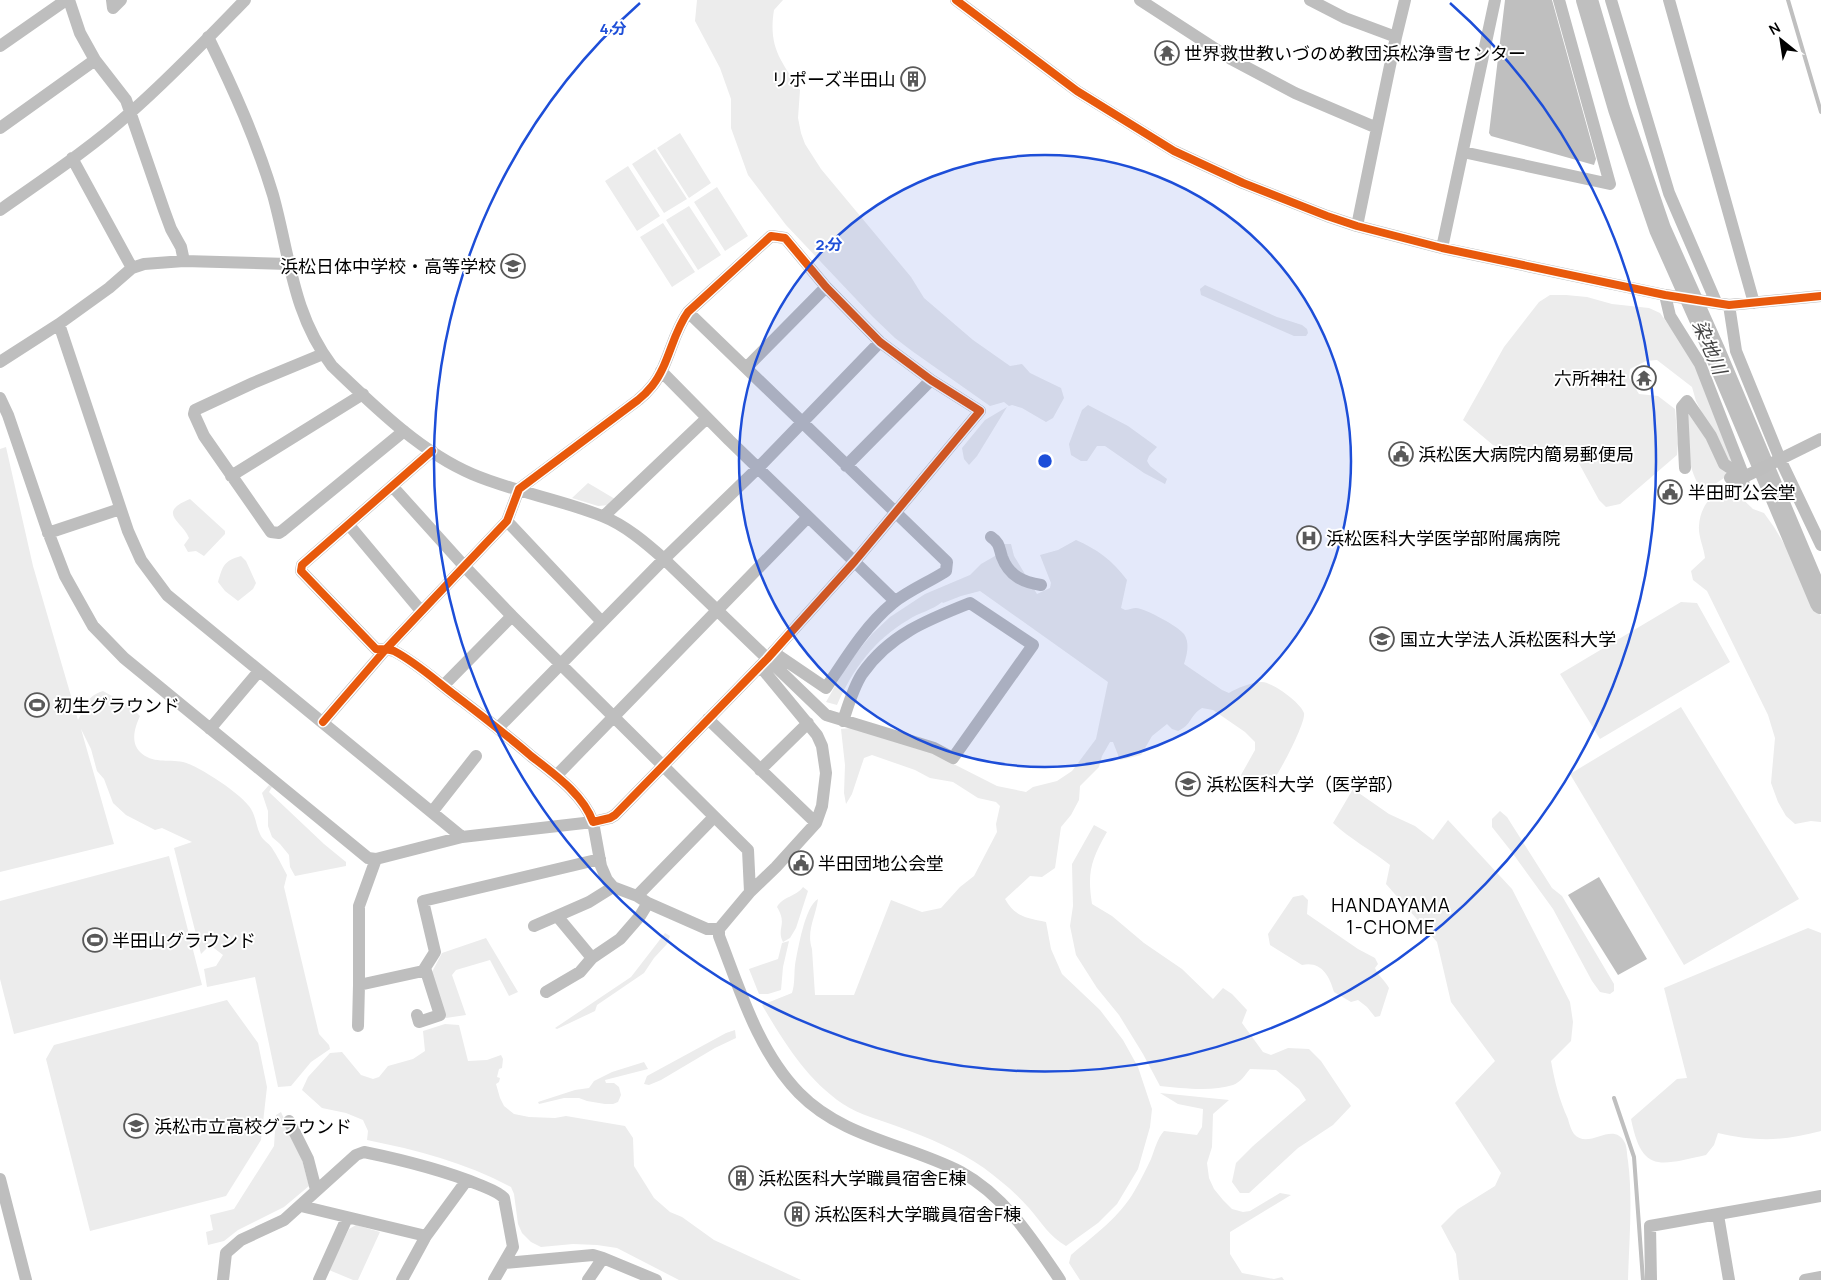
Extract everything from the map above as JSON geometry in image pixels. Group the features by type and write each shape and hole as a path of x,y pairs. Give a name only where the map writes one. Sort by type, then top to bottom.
{"street":[{"path":"0,46 68,0 80,33 95,60 126,100 171,229 181,248 184,261"},
{"path":"112,0 114,8 121,0"},
{"path":"0,210 131,112 245,0"},
{"path":"956,0 973,5 1077,91 1174,150 1279,198 1357,226 1442,248 1665,295 1717,302 1754,303 1821,296"},
{"path":"1140,0 1231,59 1295,93 1377,128"},
{"path":"1310,0 1345,18 1396,37"},
{"path":"1357,226 1405,0"},
{"path":"1442,248 1496,0"},
{"path":"1463,152 1610,184 1559,0"},
{"path":"1611,0 1669,193 1717,302 1778,460 1821,545"},
{"path":"1669,0 1754,303"},
{"path":"208,37 256,142 273,198 288,264 306,324 322,354 332,366 404,431 432,451 472,474 604,516 642,540 826,715 843,721 934,748 953,758 1033,645 970,603 915,626 894,639 874,658 861,676 843,721"},
{"path":"0,128 95,60"},
{"path":"72,158 132,268"},
{"path":"0,398 8,415 48,533 65,576 93,626 124,658 368,858 376,858 462,837 593,822 615,815 767,659 855,561 980,411 931,380 880,342 826,287 786,238 771,236 688,312 680,322 661,371 652,386 638,400 519,490 507,522 386,649 323,722"},
{"path":"0,362 110,288 132,268 144,264 184,261 288,264"},
{"path":"746,368 826,287"},
{"path":"1665,295 1670,316 1700,364 1746,476 1743,487 1730,478"},
{"path":"688,312 946,562 944,574 895,601 868,627 826,688 767,659"},
{"path":"59,324 128,531 141,560 167,595 462,837"},
{"path":"498,728 664,559 758,468 880,342"},
{"path":"322,354 195,410 194,414 204,436 271,532 279,533 404,431"},
{"path":"661,371 895,601"},
{"path":"846,466 931,380"},
{"path":"231,476 363,394"},
{"path":"1685,468 1682,407 1687,401 1711,436 1724,464 1746,476"},
{"path":"604,516 707,418"},
{"path":"1746,476 1821,439"},
{"path":"432,451 302,565 301,571 376,649 393,651 443,686 556,776 578,798 590,813 600,859 607,880 613,887 637,896 648,903 707,929 719,928"},
{"path":"392,486 512,616 748,850 750,892"},
{"path":"48,533 120,509"},
{"path":"556,776 808,517"},
{"path":"507,522 602,622"},
{"path":"349,525 421,611"},
{"path":"991,537 998,542 1007,568 1026,583 1041,586"},
{"path":"443,686 512,616"},
{"path":"767,659 817,735 822,746 826,773 822,806 816,823 776,867 750,892 719,928 719,936 732,970 769,1056 800,1095 823,1114 840,1124 962,1173 982,1186 1027,1230 1060,1280"},
{"path":"210,729 259,671"},
{"path":"708,719 816,823"},
{"path":"760,770 808,723"},
{"path":"432,812 476,756"},
{"path":"637,896 714,817"},
{"path":"358,1026 359,906 376,858"},
{"path":"359,985 423,971 435,952 422,901 600,859"},
{"path":"534,926 589,902 613,887"},
{"path":"556,991 580,972 592,958 625,934 648,903"},
{"path":"557,916 592,958"},
{"path":"417,1014 419,1022 440,1015 425,968"},
{"path":"289,1121 308,1159 316,1190"},
{"path":"224,1280 226,1252 241,1240 284,1220 356,1156 364,1152 418,1165 467,1180 499,1193 504,1198 513,1247 494,1280"},
{"path":"402,1280 426,1236 467,1180"},
{"path":"1,1187 26,1280"},
{"path":"1651,1280 1650,1226 1821,1196"},
{"path":"300,1206 426,1236"},
{"path":"1718,1215 1729,1280"},
{"path":"319,1280 347,1218"},
{"path":"505,1263 582,1255 603,1258 656,1280"},
{"path":"588,1280 603,1258"},
{"path":"1805,1280 1821,1277"}],"shaded area":[{"path":"697,0 783,0 774,10 773,34 775,44 782,62 800,90 798,118 801,133 805,144 821,169 911,277 924,298 973,340 1010,366 1022,364 1030,373 1061,388 1064,398 1053,418 1046,422 1022,408 1009,406 1004,402 990,406 912,351 873,317 786,225 748,175 731,128 731,99 720,68 695,21"},
{"path":"1505,0 1552,0 1596,159 1594,165 1491,136 1489,133"},
{"path":"680,133 711,183 689,198 657,148"},
{"path":"655,149 687,199 664,213 632,164"},
{"path":"628,166 660,216 637,231 605,181"},
{"path":"717,187 748,236 725,251 694,202"},
{"path":"689,206 721,255 698,270 666,220"},
{"path":"663,223 695,272 672,287 640,237"},
{"path":"1205,285 1277,317 1302,325 1307,329 1308,333 1306,336 1294,336 1201,295 1200,289"},
{"path":"1550,295 1587,297 1612,304 1649,308 1660,313 1697,364 1738,470 1725,460 1696,401 1692,387 1657,360 1646,361 1630,369 1629,378 1639,394 1658,396 1675,409 1677,455 1620,504 1606,507 1599,500 1570,447 1530,458 1493,445 1463,420 1504,347 1539,302"},
{"path":"1088,405 1128,426 1157,447 1147,461 1150,466 1167,479 1165,484 1144,473 1105,446 1097,446 1087,461 1081,461 1071,455 1069,444 1082,410"},
{"path":"1007,407 977,456 969,465 964,459 962,448 985,420"},
{"path":"1685,409 1729,472 1727,476 1703,492 1697,483 1690,463"},
{"path":"6,447 33,566 78,720 87,702 97,693 103,691 130,706 140,716 134,739 140,752 155,760 183,762 199,769 239,796 251,809 261,836 272,848 287,875 284,887 319,1034 329,1045 330,1049 311,1062 291,1086 278,1087 255,977 207,987 204,969 216,966 223,955 210,945 201,954 174,848 192,842 162,828 155,830 126,815 113,803 104,779 97,771 91,749 81,729 114,844 0,872 0,449"},
{"path":"588,483 615,499 609,505 598,506 572,498"},
{"path":"1728,485 1753,509 1764,513 1774,527 1799,569 1821,616 1821,822 1811,821 1795,824 1786,816 1778,802 1771,783 1775,738 1768,715 1707,591 1693,580 1691,571 1705,558 1699,530 1704,507 1716,493"},
{"path":"190,499 225,531 225,534 204,556 196,551 188,552 184,545 189,538 173,513 180,504"},
{"path":"1076,540 1104,556 1127,580 1121,608 1125,610 1136,608 1147,611 1184,634 1187,653 1184,664 1229,693 1240,687 1258,682 1272,685 1298,704 1304,713 1304,718 1282,766 1273,780 1262,787 1245,784 1241,775 1255,750 1255,742 1245,732 1213,710 1202,708 1183,729 1178,731 1172,729 1167,724 1152,736 1141,755 1120,760 1113,742 1110,742 1102,756 1099,767 1080,786 1079,800 1071,815 1061,827 1055,868 1042,877 1030,876 1005,899 1013,910 1022,916 1046,922 1051,949 1062,974 1100,1010 1123,1040 1138,1067 1152,1109 1150,1127 1138,1169 1117,1204 1098,1223 1066,1246 1050,1234 1013,1192 974,1162 932,1140 856,1111 830,1094 797,1059 762,1005 792,993 795,965 803,929 809,910 818,899 810,936 815,995 854,995 891,900 922,912 941,908 960,887 974,876 997,832 996,824 1000,806 996,802 978,798 953,782 930,778 915,770 872,755 864,758 852,794 846,804 844,793 845,765 841,729 851,728 926,750 997,786 1026,792 1033,787 1057,781 1072,771 1096,739 1108,682 980,591 942,602 896,628 866,656 850,679 837,705 826,702 846,667 858,651 890,617 925,594 970,575 981,564 995,556 1001,544 1011,544 1014,556 1037,594 1050,588 1051,583 1040,555 1058,550"},
{"path":"241,556 246,561 256,583 253,589 238,601 225,591 218,582 225,564"},
{"path":"1681,602 1697,603 1730,662 1600,739 1560,674"},
{"path":"1681,707 1799,899 1684,965 1570,774"},
{"path":"269,785 272,787 269,792 346,862 346,866 295,876 290,867 289,855 272,837 268,826 268,811 262,793"},
{"path":"1353,789 1389,814 1415,826 1433,840 1448,820 1512,889 1570,1002 1573,1022 1571,1041 1551,1061 1562,1105 1571,1129 1580,1138 1587,1139 1614,1134 1620,1136 1626,1145 1630,1191 1628,1280 1459,1280 1456,1254 1441,1226 1458,1209 1495,1186 1501,1173 1455,1103 1495,1061 1451,1002 1437,942 1386,884 1390,865 1333,823"},
{"path":"1500,811 1507,817 1552,888 1562,896 1614,984 1614,991 1610,994 1600,992 1592,981 1553,909 1492,827 1492,819"},
{"path":"1094,825 1107,832 1097,851 1090,875 1092,904 1112,916 1144,943 1182,969 1213,999 1223,988 1232,994 1247,1010 1242,1023 1263,1052 1271,1055 1288,1048 1309,1049 1321,1061 1351,1106 1333,1125 1298,1148 1249,1193 1240,1193 1232,1182 1236,1163 1306,1100 1299,1089 1276,1070 1250,1069 1236,1084 1225,1087 1196,1089 1160,1086 1119,1015 1097,988 1076,955 1070,926 1073,906 1072,864"},
{"name":"半田山グラウンド","path":"169,856 202,985 14,1034 0,979 0,901"},
{"path":"1599,877 1647,959 1618,975 1568,895"},
{"path":"803,887 808,891 796,928 790,938 783,942 781,937 782,918 777,907"},
{"path":"1303,895 1308,900 1307,914 1358,949 1375,958 1378,964 1375,968 1376,971 1389,988 1380,1016 1375,1017 1358,1000 1351,1002 1334,992 1327,975 1319,967 1309,964 1302,965 1270,945 1268,934 1293,897"},
{"path":"1808,928 1821,933 1821,1131 1794,1137 1770,1139 1745,1138 1718,1133 1714,1145 1706,1155 1665,1163 1647,1157 1635,1137 1631,1119 1677,1079 1687,1078 1664,988"},
{"path":"665,933 670,936 667,944 644,973 597,1005 595,1011 557,1029 555,1028 631,977"},
{"path":"486,938 518,992 509,996 490,960 456,970 452,975 466,1015 446,1018 432,972 442,953"},
{"path":"789,941 783,967 781,990 768,994 759,994 749,969 778,959 782,943"},
{"name":"浜松市立高校グラウンド","path":"227,1000 258,1043 267,1087 261,1140 226,1196 90,1231 46,1059 54,1045"},
{"path":"445,1024 459,1025 468,1061 487,1060 501,1055 503,1059 502,1068 499,1069 497,1077 500,1078 496,1084 504,1106 514,1114 529,1117 555,1118 566,1116 625,1126 633,1138 634,1166 654,1198 670,1212 682,1217 714,1240 801,1280 679,1280 617,1248 573,1244 541,1247 531,1242 522,1233 518,1224 514,1194 511,1187 494,1178 441,1158 367,1140 368,1131 363,1120 346,1113 322,1108 302,1090 308,1077 330,1053 342,1052 361,1075 373,1079 379,1077 388,1066 413,1059 425,1051 423,1031"},
{"path":"735,1030 736,1038 715,1048 661,1080 649,1085 644,1084 647,1076 726,1033"},
{"path":"644,1062 648,1069 605,1080 606,1083 614,1083 619,1087 621,1095 618,1102 613,1104 587,1101 579,1098 564,1098 539,1104 538,1102 575,1090 589,1088 594,1081 612,1072"},
{"path":"1160,1093 1229,1100 1213,1114 1212,1147 1207,1163 1209,1178 1214,1189 1232,1209 1243,1212 1250,1211 1280,1193 1291,1195 1230,1232 1230,1254 1242,1273 1274,1279 1282,1277 1284,1280 1080,1280 1069,1263 1071,1255 1106,1225 1129,1200 1164,1131 1197,1135 1202,1127 1203,1109 1178,1104"},
{"path":"281,1112 301,1156 309,1186 284,1207 238,1230 224,1241 208,1245 206,1232 213,1230 210,1215 234,1209 274,1146 276,1115"},
{"path":"356,1225 380,1232 358,1280 353,1280 329,1270 349,1229"}],"waterway":[{"name":"染地川","path":"1587,0 1619,109 1660,229 1714,350 1821,603"},
{"path":"1788,0 1821,112"},
{"path":"1614,1098 1634,1157 1643,1280"}],"cycle path":[{"path":"956,0 1077,91 1174,151 1243,183 1327,216 1357,226 1442,248 1665,295 1729,305 1821,296"},
{"path":"323,722 386,649 507,521 519,489 649,390 663,369 678,330 688,312 771,236 785,238 826,287 880,342 931,380 980,411 855,561 767,659 615,815 593,822 582,802 558,777 411,661 394,651 388,649 385,649 376,649 301,571 302,565 432,451"}],"place":[{"name":"世界救世教いづのめ教団浜松浄雪センター","path":"1167,53"},
{"name":"リポーズ半田山","path":"913,79"},
{"name":"浜松日体中学校・高等学校","path":"513,266"},
{"name":"六所神社","path":"1644,378"},
{"name":"浜松医大病院内簡易郵便局","path":"1401,454"},
{"name":"半田町公会堂","path":"1670,492"},
{"name":"浜松医科大学医学部附属病院","path":"1309,538"},
{"name":"国立大学法人浜松医科大学","path":"1382,639"},
{"name":"初生グラウンド","path":"37,705"},
{"name":"浜松医科大学（医学部）","path":"1188,784"},
{"name":"半田団地公会堂","path":"801,863"},
{"name":"半田山グラウンド","path":"95,940"},
{"name":"浜松市立高校グラウンド","path":"136,1126"},
{"name":"浜松医科大学職員宿舎E棟","path":"741,1178"},
{"name":"浜松医科大学職員宿舎F棟","path":"797,1214"}],"district":[{"name":"HANDAYAMA 1-CHOME","path":"1391,916"}]}
